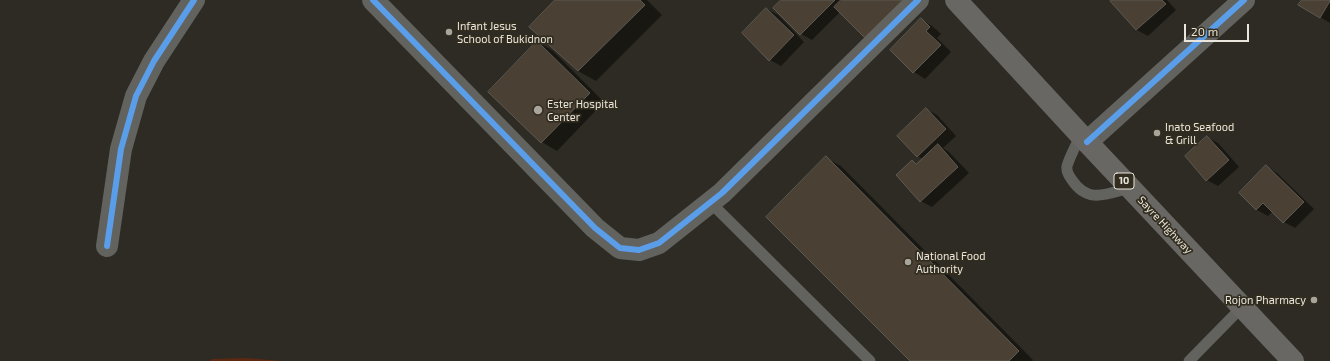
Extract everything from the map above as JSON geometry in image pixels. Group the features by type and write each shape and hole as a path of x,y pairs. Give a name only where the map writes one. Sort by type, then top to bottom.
{"highway":[{"name":"Sayre Highway","path":"956,0 1084,139 1293,361"}],"street":[{"path":"107,246 121,148 136,96 154,62 194,0"},
{"path":"373,0 595,228 620,248 639,250 659,243 722,194 918,0"},
{"path":"1084,139 1244,0"}],"lane":[{"path":"1084,139 1066,168 1069,176 1079,189 1085,193 1097,196 1130,188"},
{"path":"710,202 870,361"},
{"path":"1189,361 1242,307"}],"shaded area":[{"path":"246,358 282,361 210,361 212,359"}],"building":[{"path":"555,0 640,0 645,5 578,71 529,27"},
{"path":"781,0 835,0 800,35 773,8"},
{"path":"841,0 904,0 868,41 834,7"},
{"path":"1162,0 1166,4 1136,30 1110,1"},
{"path":"1302,0 1330,1 1320,18 1298,5"},
{"path":"766,8 794,35 769,61 742,33"},
{"path":"921,18 930,27 926,31 941,45 913,73 890,50"},
{"path":"537,41 590,93 541,143 488,92"},
{"path":"926,108 946,129 917,157 897,136"},
{"path":"1207,136 1229,160 1206,181 1185,156"},
{"path":"938,144 958,167 920,202 896,175 912,160 916,164"},
{"path":"826,156 1019,351 1009,361 910,361 766,217"},
{"path":"1266,165 1304,202 1283,223 1263,203 1256,210 1239,193"}],"cycle path":[{"path":"107,246 121,149 136,96 154,61 194,0"},
{"path":"373,0 595,228 620,248 639,250 659,243 722,193 918,0"},
{"path":"1087,142 1244,0"}],"place":[{"name":"Infant Jesus School of Bukidnon","path":"449,32"},
{"name":"Ester Hospital Center","path":"538,110"},
{"name":"Inato Seafood & Grill","path":"1157,133"},
{"name":"National Food Authority","path":"908,262"},
{"name":"Rojon Pharmacy","path":"1314,300"}]}
